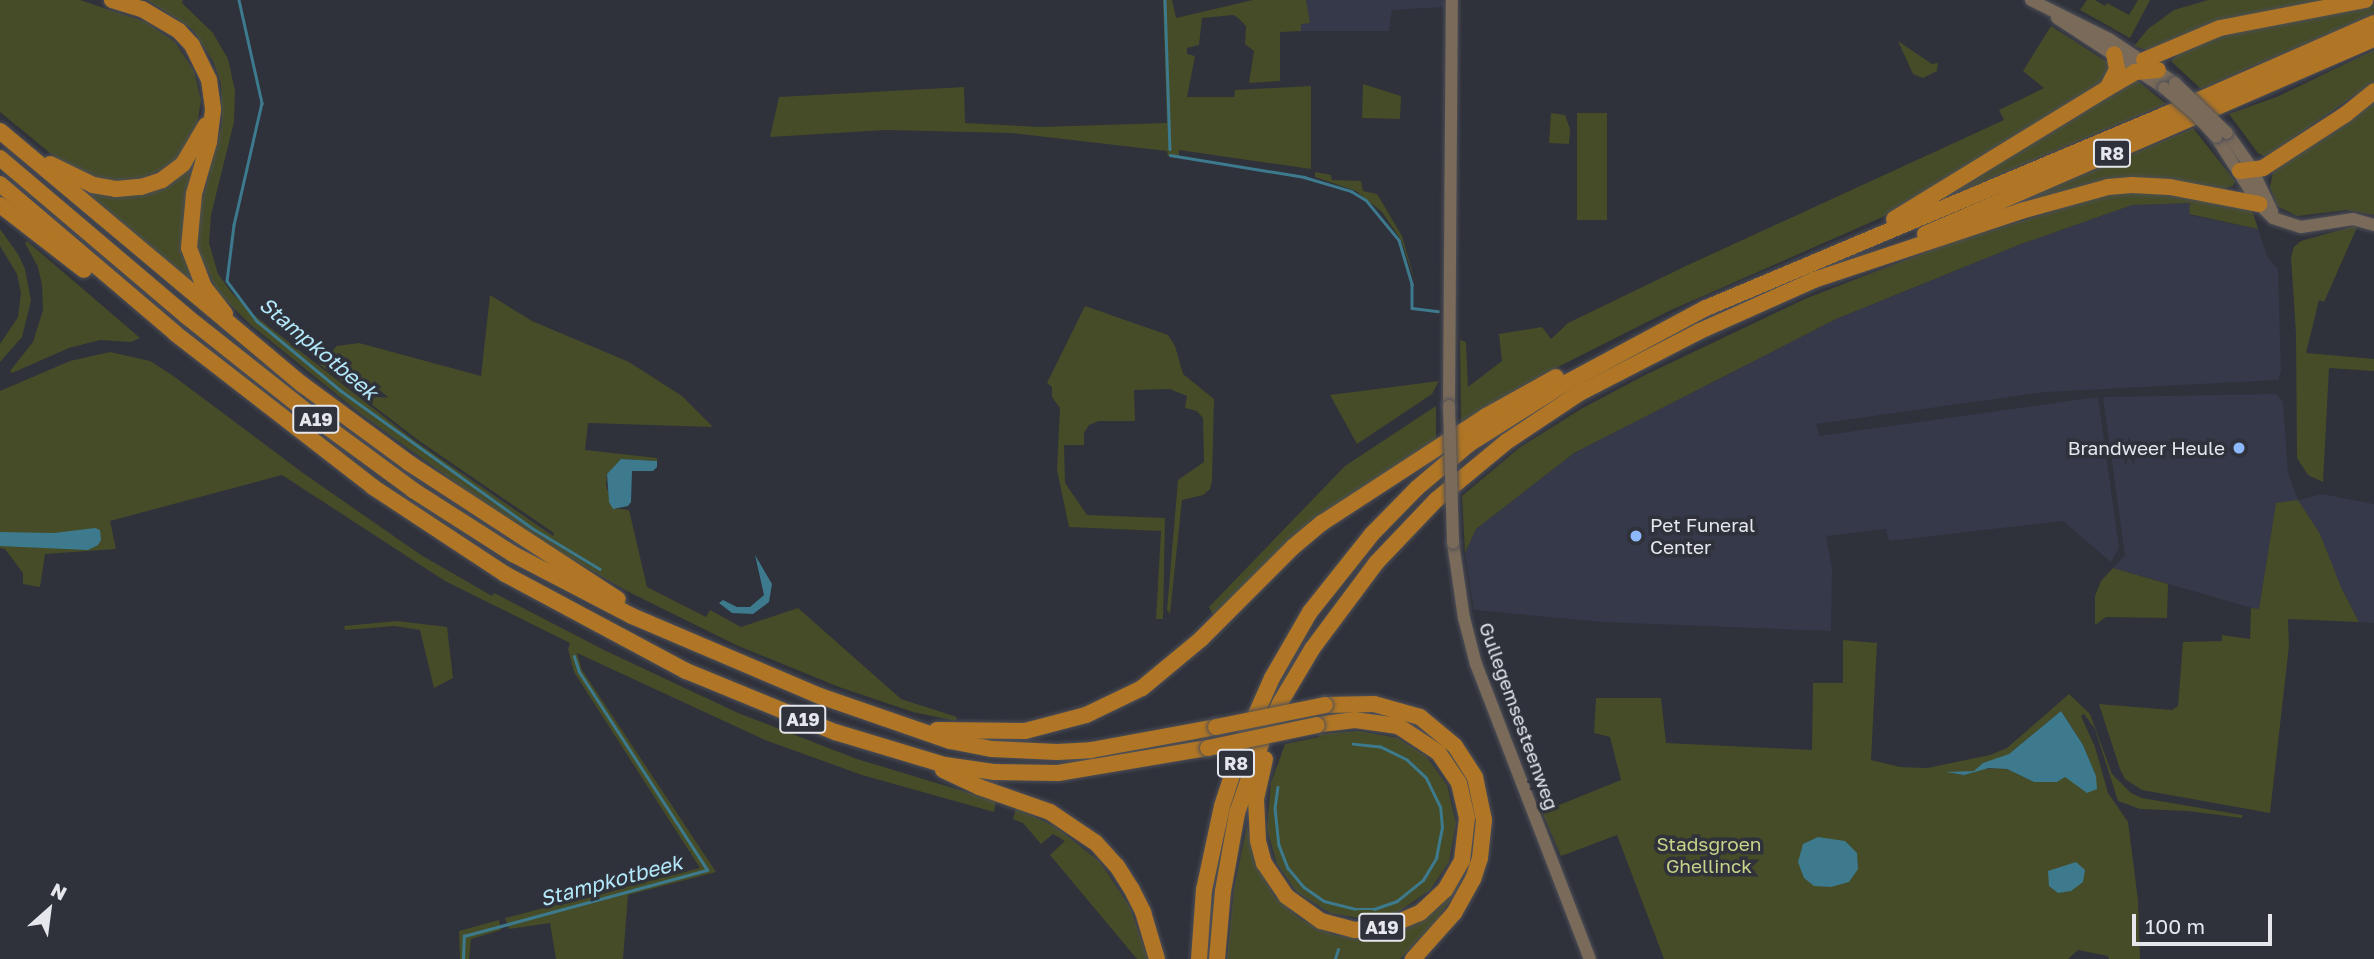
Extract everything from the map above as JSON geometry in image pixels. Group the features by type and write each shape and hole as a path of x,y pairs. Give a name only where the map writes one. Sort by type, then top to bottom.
{"highway":[{"path":"112,0 160,19 192,45 209,80 213,110 209,142 194,194 189,248 204,287 244,338"},
{"path":"1828,257 1927,201 2179,44 2239,23 2365,0"},
{"name":"R8","path":"1199,959 1204,890 1215,835 1241,748 1272,678 1310,612 1330,586 1390,515 1469,444 1564,384 1706,308 2280,66 2374,23"},
{"name":"R8","path":"1217,959 1223,891 1237,813 1264,734 1297,675 1345,601 1392,545 1436,500 1506,443 1578,394 1648,355 2374,39"},
{"path":"2142,66 2163,81 2179,44"},
{"path":"2106,89 2115,76 2117,52"},
{"path":"2220,196 2234,190 2247,172 2346,114 2374,91"},
{"path":"0,131 66,174 93,185 116,189 141,187 162,180 183,164 198,143 213,110"},
{"path":"0,131 244,338 409,463 667,632"},
{"name":"A19","path":"0,158 186,316 307,412 413,490 513,554 667,632 750,669 912,729 950,741 992,749 1057,752 1091,750 1325,705 1374,704 1420,717 1455,746 1475,777 1485,820 1484,840 1477,868 1454,913 1413,959"},
{"name":"A19","path":"0,184 155,316 373,487 505,574 686,671 835,732 922,760 993,772 1058,773 1208,748 1317,724 1355,720 1398,726 1429,744 1447,763 1459,783 1467,817 1462,860 1453,878 1439,897 1408,920 1389,926 1355,930 1321,921 1286,896 1264,863 1256,820 1258,789 1269,747 1297,675"},
{"path":"1849,267 2021,211 2108,187 2154,185 2259,204"},
{"path":"0,191 17,199"},
{"path":"0,205 124,304 155,316"},
{"name":"R8","path":"912,729 1025,732 1057,725 1116,702 1169,667 1247,596 1293,547 1360,496 1486,416 1579,364 1693,309 1706,308"},
{"path":"922,760 979,787 1050,812 1096,844 1117,866 1131,888 1143,912 1157,959"}],"street":[{"name":"Gullegemsesteenweg","path":"1452,0 1449,406 1453,543 1464,618 1476,664 1590,959"},
{"path":"2030,0 2142,66"},
{"path":"2163,81 2221,135 2282,221"},
{"path":"2247,172 2259,204 2282,221 2301,227 2353,219 2374,225"}],"shaded area":[{"path":"1306,0 1443,0 1443,7 1392,10 1389,31 1301,31 1301,24 1309,23"},
{"path":"2190,203 2190,215 2258,229 2268,258 2278,269 2281,371 2278,380 2045,392 1816,424 1819,436 2098,397 2119,548 2111,562 2063,521 1889,541 1886,529 1826,536 1832,568 1831,631 1603,622 1474,610 1465,553 1476,529 1574,453 1836,319 2021,244 2132,205"},
{"path":"2276,394 2283,402 2288,473 2298,500 2322,494 2374,504 2374,623 2359,622 2341,587 2276,503 2259,610 2113,568 2125,555 2103,397"}],"green space":[{"path":"0,0 80,0 146,22 175,42 194,71 201,100 196,132 182,155 167,168 133,182 100,180 62,163 0,112"},
{"path":"147,0 183,0 182,3 213,33 228,59 235,91 234,122 211,215 209,243 218,274 254,315 415,441 553,536 554,533 418,440 319,364 337,346 359,343 481,376 490,295 532,321 629,362 682,396 713,427 588,423 585,450 657,458 657,461 621,459 607,474 606,485 613,508 629,510 647,587 706,617 710,610 741,627 798,608 901,699 957,717 956,721 913,712 839,687 736,645 627,591 550,547 478,499 361,414 252,326 218,293 197,249 199,212 222,124 221,83 213,61 192,29"},
{"path":"1163,0 1172,0 1176,18 1253,0 1306,0 1310,23 1301,24 1301,31 1280,32 1280,81 1249,83 1254,51 1245,44 1246,26 1238,18 1233,15 1202,18 1199,45 1187,48 1187,54 1195,56 1187,97 1234,97 1235,90 1311,86 1311,169 1179,150 1179,158 1168,156 1167,151 1012,133 886,130 770,137 779,97 964,87 965,123 1040,127 1167,123"},
{"path":"2087,0 2095,0 2105,6 2107,3 2129,15 2138,0 2150,0 2130,38 2080,10"},
{"path":"2208,0 2328,0 2224,20 2149,51 2134,46 2148,29 2174,10"},
{"path":"2374,3 2374,13 2358,21 2201,89 2171,61 2183,48 2234,31"},
{"path":"2051,26 2107,62 2110,69 2104,83 1901,209 1669,311 1544,374 1461,422 1460,340 1466,342 1468,387 1502,361 1499,334 1542,327 1551,339 1568,323 2004,120 1999,110 2044,88 2023,71"},
{"path":"1898,41 1932,64 1938,63 1937,71 1923,78 1913,74"},
{"path":"2374,50 2374,82 2266,157 2258,153 2229,114 2279,96"},
{"path":"2130,81 2138,81 2166,104 1931,204"},
{"path":"1363,84 1401,96 1400,119 1362,118"},
{"path":"2374,97 2374,215 2346,210 2297,216 2277,206 2270,187 2273,172"},
{"path":"1551,113 1565,115 1570,129 1569,144 1549,143"},
{"path":"1577,113 1607,113 1607,220 1577,220"},
{"path":"2193,128 2235,181 2233,186 2216,191 2164,181 1956,229"},
{"path":"201,147 188,204 201,291 77,185 137,194"},
{"path":"1315,172 1331,175 1332,180 1361,181 1363,191 1377,194 1402,236 1416,285 1401,240 1382,212 1356,191 1315,177"},
{"path":"2164,192 2248,208 2253,213 2258,229 2189,214 2190,203 2132,205 2021,244 1836,319 1574,453 1476,529 1465,553 1462,496 1519,448 1581,409 1643,376 1807,298 1947,244 2112,193"},
{"path":"2358,225 2324,302 2319,300 2306,353 2374,359 2374,371 2329,368 2323,482 2308,475 2297,458 2296,334 2291,257 2294,247 2301,241"},
{"path":"0,229 25,269 31,301 22,337 0,362 0,344 18,317 21,293 17,274 0,246"},
{"path":"27,241 140,338 131,342 100,340 69,348 12,373 10,371 33,342 43,310 38,267 25,243"},
{"path":"1085,306 1168,335 1175,346 1183,374 1214,399 1212,481 1210,489 1203,495 1182,500 1170,614 1167,610 1178,480 1204,462 1203,418 1197,411 1185,408 1187,396 1170,389 1134,390 1135,421 1099,421 1089,425 1084,433 1084,445 1064,445 1065,483 1087,515 1165,518 1163,619 1156,619 1161,531 1069,527 1057,470 1060,408 1052,397 1052,387 1047,383"},
{"path":"110,352 150,361 172,375 303,473 421,555 492,596 494,593 604,650 738,713 857,759 996,801 994,812 862,775 765,740 577,653 582,670 716,872 628,895 623,959 556,959 550,923 509,929 505,918 700,868 574,672 568,649 570,643 445,581 282,475 110,521 116,549 45,554 40,587 23,584 23,573 5,549 0,548 0,391 70,361"},
{"path":"1439,381 1432,394 1357,444 1330,395"},
{"path":"1436,406 1436,442 1308,529 1213,615 1209,607 1345,466"},
{"path":"2298,500 2320,534 2341,587 2359,622 2288,619 2289,646 2270,813 2142,790 2125,779 2120,769 2099,704 2172,710 2178,706 2183,642 2222,641 2222,635 2250,639 2251,608 2259,609 2276,503"},
{"path":"2113,568 2168,584 2167,618 2106,617 2095,625 2095,596 2101,581"},
{"path":"397,621 447,627 453,678 434,688 420,630 395,626 345,630 344,626"},
{"name":"Stadsgroen Ghellinck","path":"1843,640 1877,643 1871,760 1900,767 1927,768 1990,755 2007,748 2069,694 2090,714 2112,774 2131,793 2142,798 2242,815 2242,818 2188,811 2140,809 2118,801 2095,729 2084,714 2081,716 2095,747 2108,793 2128,822 2138,900 2140,959 2109,959 2108,956 2078,950 2068,959 1664,959 1617,835 1561,856 1542,812 1621,780 1610,737 1594,733 1596,698 1661,698 1666,743 1812,750 1813,683 1843,683","holes":["2061,711 2083,745 2096,776 2080,786 2065,777 2034,782 2007,769 1983,769 1964,775 1951,773 1974,771 2009,754"]},
{"path":"1359,731 1398,738 1426,756 1447,785 1456,823 1449,862 1430,890 1398,912 1365,919 1330,913 1297,892 1277,864 1267,829 1271,783 1285,744 1319,737 1319,734"},
{"path":"1016,808 1056,827 1100,862 1130,907 1148,959 1137,959 1050,855 1065,841 1053,834 1041,844 1023,823 1013,819"},
{"path":"1247,826 1256,864 1275,897 1302,920 1335,935 1369,938 1401,931 1424,920 1458,884 1460,886 1433,926 1400,959 1227,959 1234,889"},
{"path":"499,920 501,930 471,939 469,959 460,959 459,931"}],"water":[{"path":"621,459 657,461 657,467 653,471 632,471 631,502 628,506 613,509 609,502 607,474"},
{"path":"95,528 100,530 101,540 98,545 88,550 0,546 0,532 54,533"},
{"path":"755,555 772,584 769,602 753,614 732,613 719,603 723,600 737,607 750,607 764,595"},
{"path":"2061,711 2083,745 2096,776 2097,789 2087,793 2065,777 2057,782 2034,782 2007,769 1989,768 1964,775 1946,772 1974,771 1983,763 2009,754"},
{"path":"1818,837 1845,841 1857,853 1858,869 1849,882 1831,887 1814,886 1804,878 1798,862 1803,844"},
{"path":"2076,862 2085,870 2083,882 2071,891 2058,893 2049,886 2048,871"}],"waterway":[{"name":"Stampkotbeek","path":"239,0 262,103 234,225 227,281 257,321 340,390 532,528 600,569"},
{"path":"1165,0 1170,149"},
{"path":"1170,155 1304,177 1351,191 1366,200 1399,240 1412,284 1412,308 1438,311"},
{"name":"Stampkotbeek","path":"463,959 464,936 707,870 579,672 574,657"},
{"path":"1278,787 1275,808 1279,845 1288,868 1304,887 1324,901 1355,909 1374,909 1397,901 1423,880 1436,858 1442,828 1440,807 1426,778 1407,760 1380,747 1353,744"},
{"path":"1335,959 1338,949"}],"place":[{"name":"Brandweer Heule","path":"2239,448"},
{"name":"Pet Funeral Center","path":"1636,536"}]}
